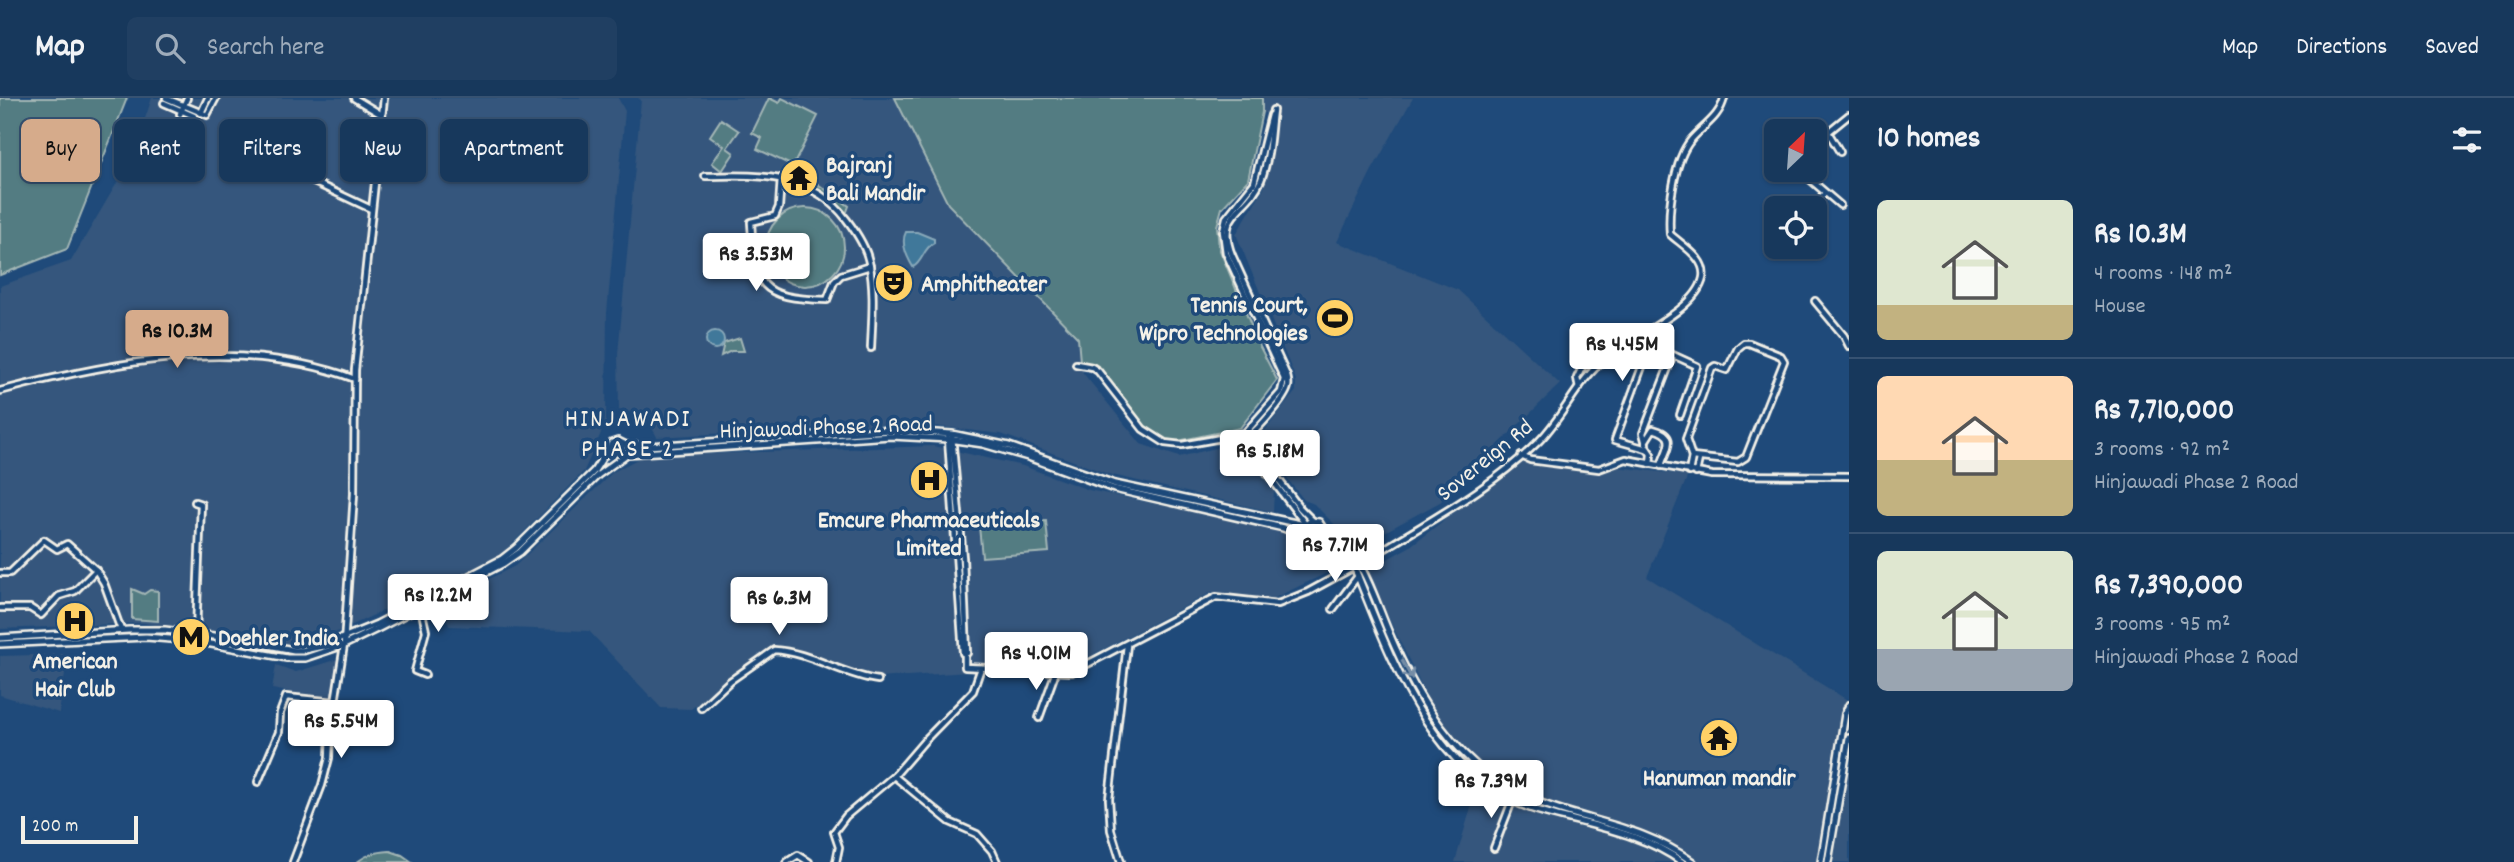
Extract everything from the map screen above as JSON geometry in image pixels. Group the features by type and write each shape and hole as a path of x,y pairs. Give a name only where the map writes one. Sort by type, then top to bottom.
{"main road":[{"name":"Hinjawadi Phase 2 Road","path":"626,445 891,436 950,437 1003,443 1115,484 1306,525"},
{"name":"Hinjawadi Phase 2 Road","path":"950,437 1008,450 1109,488 1283,528 1306,536"},
{"path":"0,638 121,631 196,633 282,649 304,650 344,638 500,563 594,471 612,443 616,441 626,445 627,454 598,475 520,552 421,608 315,656 296,659 195,641 129,637 0,644"},
{"name":"Hinjawadi Phase 2 Road","path":"627,454 733,443"},
{"path":"609,450 612,457 619,459"},
{"path":"1682,862 1646,842 1512,801 1479,780 1458,762 1443,745 1396,668 1358,576 1357,565 1338,546 1306,536 1306,525 1313,520 1321,523 1324,530 1343,543 1357,565 1399,656 1417,688 1443,730 1474,765 1503,786 1529,799 1649,836 1693,862"},
{"path":"1319,538 1324,530"},
{"path":"195,641 196,633"},
{"path":"1821,862 1845,714 1849,705"},
{"path":"1828,862 1849,738"}],"street":[{"path":"182,110 187,98"},
{"path":"201,113 208,98"},
{"path":"182,110 207,115 216,98"},
{"path":"355,98 382,115"},
{"path":"293,862 322,786 329,758 344,645 354,494 355,379 384,98"},
{"name":"Sovereign Rd","path":"981,668 1072,672 1216,597 1278,604 1308,592 1450,510 1521,456 1540,440 1606,357 1688,303 1702,280 1703,268 1699,260 1671,234 1671,207 1682,153 1690,141 1717,115 1724,98"},
{"path":"167,102 194,116"},
{"path":"1076,364 1098,371 1143,429 1165,443 1182,445 1244,438 1281,392 1284,382 1226,253 1224,242 1226,218 1253,187 1267,145 1272,111"},
{"path":"1840,152 1828,132 1849,115"},
{"path":"705,176 781,178 819,193 840,211 855,231 870,266 871,348"},
{"path":"781,178 779,207 775,216 751,222 756,274 766,285 778,295 827,300 834,282 841,275 870,266"},
{"path":"313,182 371,209"},
{"path":"1813,182 1840,205"},
{"path":"1815,301 1849,346"},
{"path":"1579,388 1577,378 1587,357 1593,330"},
{"path":"1646,447 1615,440 1653,337"},
{"path":"1689,471 1692,457 1686,439 1712,367 1727,370 1738,348 1744,343 1782,357 1784,361 1745,460 1738,462 1692,457"},
{"path":"1650,464 1651,454 1646,447 1643,433 1673,355 1698,366 1680,415"},
{"path":"0,391 88,369 184,357 268,357 302,363 355,379"},
{"path":"1646,447 1651,430 1660,431 1669,442 1661,466"},
{"path":"836,862 839,847 834,832 846,816 894,776 973,691 981,668 965,667 967,653 950,437"},
{"path":"1244,438 1306,525"},
{"path":"1244,438 1300,508 1313,520"},
{"path":"1521,456 1530,460 1599,469 1626,459 1696,473 1776,477 1849,475"},
{"path":"1696,473 1699,459"},
{"path":"195,502 201,504 196,633"},
{"path":"1285,521 1293,514 1294,508"},
{"path":"0,573 10,573 45,540 57,549 67,544 96,570 121,631"},
{"path":"1336,570 1335,567 1347,554"},
{"path":"0,608 30,608 41,615 59,596 75,591 96,570"},
{"path":"1333,609 1358,576"},
{"path":"421,608 426,631 415,671 425,675"},
{"path":"1121,862 1111,830 1109,799 1127,644"},
{"path":"701,708 725,685 774,650 788,651 849,674 878,680"},
{"path":"1039,718 1056,671"},
{"path":"258,782 279,732 280,713 286,697 335,702"},
{"path":"894,776 950,822 977,834 992,850 997,862"},
{"path":"1494,848 1512,801"},
{"path":"787,862 798,855 809,862"}],"shaded area":[{"path":"152,98 618,98 625,111 607,313 606,422 584,471 496,560 396,606 395,610 387,609 298,650 143,623 0,629 0,286 71,261 117,182 205,182 205,119 145,119"},
{"path":"638,98 896,98 1080,337 1083,373 1141,444 1179,457 1236,443 1274,490 1273,512 1108,474 1001,434 909,423 657,437 647,419 637,413 619,410 618,354 641,100"},
{"path":"1262,98 1413,98 1371,172 1337,242 1458,290 1560,384 1440,502 1357,547 1314,504 1304,500 1257,441 1296,391 1296,380 1236,234 1264,188 1278,119 1262,112"},
{"path":"906,232 917,232 934,239 934,243 913,267 904,245"},
{"path":"715,331 721,334 724,340 721,346 715,349 709,346 706,340 709,334"},
{"path":"933,446 1023,466 1089,490 1267,527 1335,549 1348,563 1270,600 1212,592 1073,665 878,678 769,651 691,709 661,708 589,631 449,626 442,602 515,566 613,472 643,456"},
{"path":"1527,457 1688,475 1647,577 1849,701 1849,862 1455,862 1482,769 1462,754 1435,714 1366,571 1409,547"},
{"path":"68,654 59,713 0,695 0,656"},
{"path":"341,658 335,700 272,689 276,665 296,672"}],"green space":[{"path":"0,98 127,98 119,119 114,119 114,131 100,166 100,119 21,119 21,182 94,182 67,249 0,275"},
{"path":"769,98 779,103 782,98 818,116 793,166 757,149 762,138 752,133"},
{"path":"895,98 1262,98 1262,112 1248,180 1222,208 1217,226 1219,248 1260,347 1277,380 1240,428 1173,442 1148,431 1102,371 1080,361 1078,338 948,204"},
{"path":"721,119 739,131 727,148 734,153 722,171 712,163 724,146 710,136"},
{"path":"799,171 849,206 845,217 821,194 794,181"},
{"path":"805,208 820,211 833,219 841,232 844,247 841,262 833,275 820,283 805,286 790,283 777,275 769,262 766,247 769,232 777,219 790,211"},
{"path":"740,338 744,351 731,351 721,356 724,343"},
{"path":"1046,521 1049,552 982,557 979,526"},
{"path":"132,589 144,594 150,590 158,591 158,621 132,619"},
{"path":"390,851 412,862 357,862 372,854"}],"place":[{"name":"Bajranj Bali Mandir","path":"799,178"},
{"name":"Amphitheater","path":"894,283"},
{"name":"Tennis Court, Wipro Technologies","path":"1335,318"},
{"name":"Emcure Pharmaceuticals Limited","path":"929,480"},
{"name":"American Hair Club","path":"75,621"},
{"name":"Doehler India","path":"191,637"},
{"name":"Hanuman mandir","path":"1719,738"}],"district":[{"name":"HINJAWADI PHASE 2","path":"628,432"}]}
